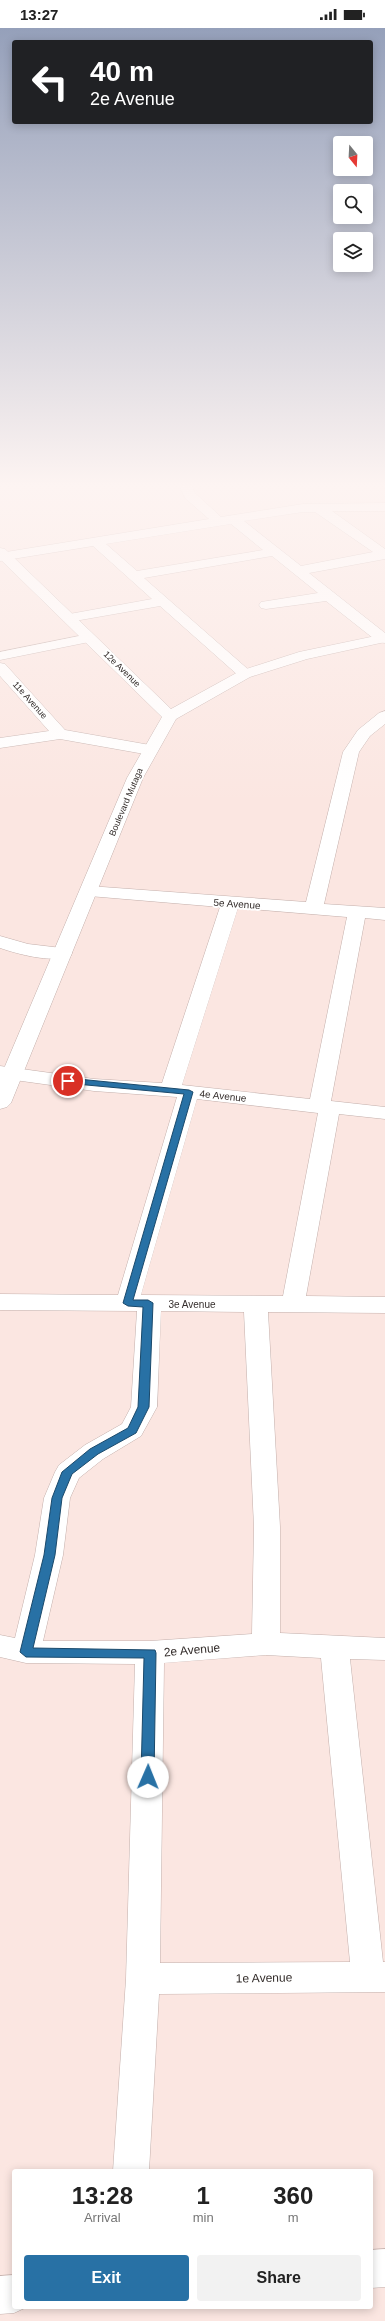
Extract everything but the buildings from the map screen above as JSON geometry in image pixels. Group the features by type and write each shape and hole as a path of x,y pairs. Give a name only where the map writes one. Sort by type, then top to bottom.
{"street":[{"name":"12e Avenue","path":"38,589 170,716"},
{"path":"151,589 245,674"},
{"path":"320,589 384,638"},
{"path":"266,605 329,596"},
{"path":"69,618 164,601"},
{"path":"0,656 89,638"},
{"name":"Boulevard Mutaga","path":"0,1103 7,1072 63,954 135,778 170,716 209,692 245,674 304,655 384,638"},
{"name":"11e Avenue","path":"0,667 60,734"},
{"path":"313,910 351,752 364,733 385,716"},
{"path":"0,743 60,734 150,750"},
{"name":"5e Avenue","path":"89,891 230,904 385,914"},
{"path":"13,1649 50,1555 57,1498 68,1472 94,1452 132,1430 144,1407 138,1303 179,1091 230,904"},
{"path":"292,1304 357,911"},
{"path":"0,942 26,950 63,954"},
{"name":"4e Avenue","path":"7,1072 94,1085 179,1091 385,1113"},
{"name":"3e Avenue","path":"0,1302 385,1305"},
{"path":"256,1304 267,1527 266,1644"},
{"name":"2e Avenue","path":"13,1649 150,1653 266,1644 385,1649"},
{"path":"334,1646 376,1977"},
{"path":"131,2169 143,1979 150,1653"},
{"name":"1e Avenue","path":"143,1979 376,1977"},
{"path":"373,2269 385,2268"},
{"path":"0,2295 12,2294"}],"route":[{"path":"68,1081 94,1085 189,1092 128,1303 148,1303 147,1367 144,1407 132,1430 94,1452 68,1472 57,1498 50,1555 26,1652 150,1653 148,1777"}]}
